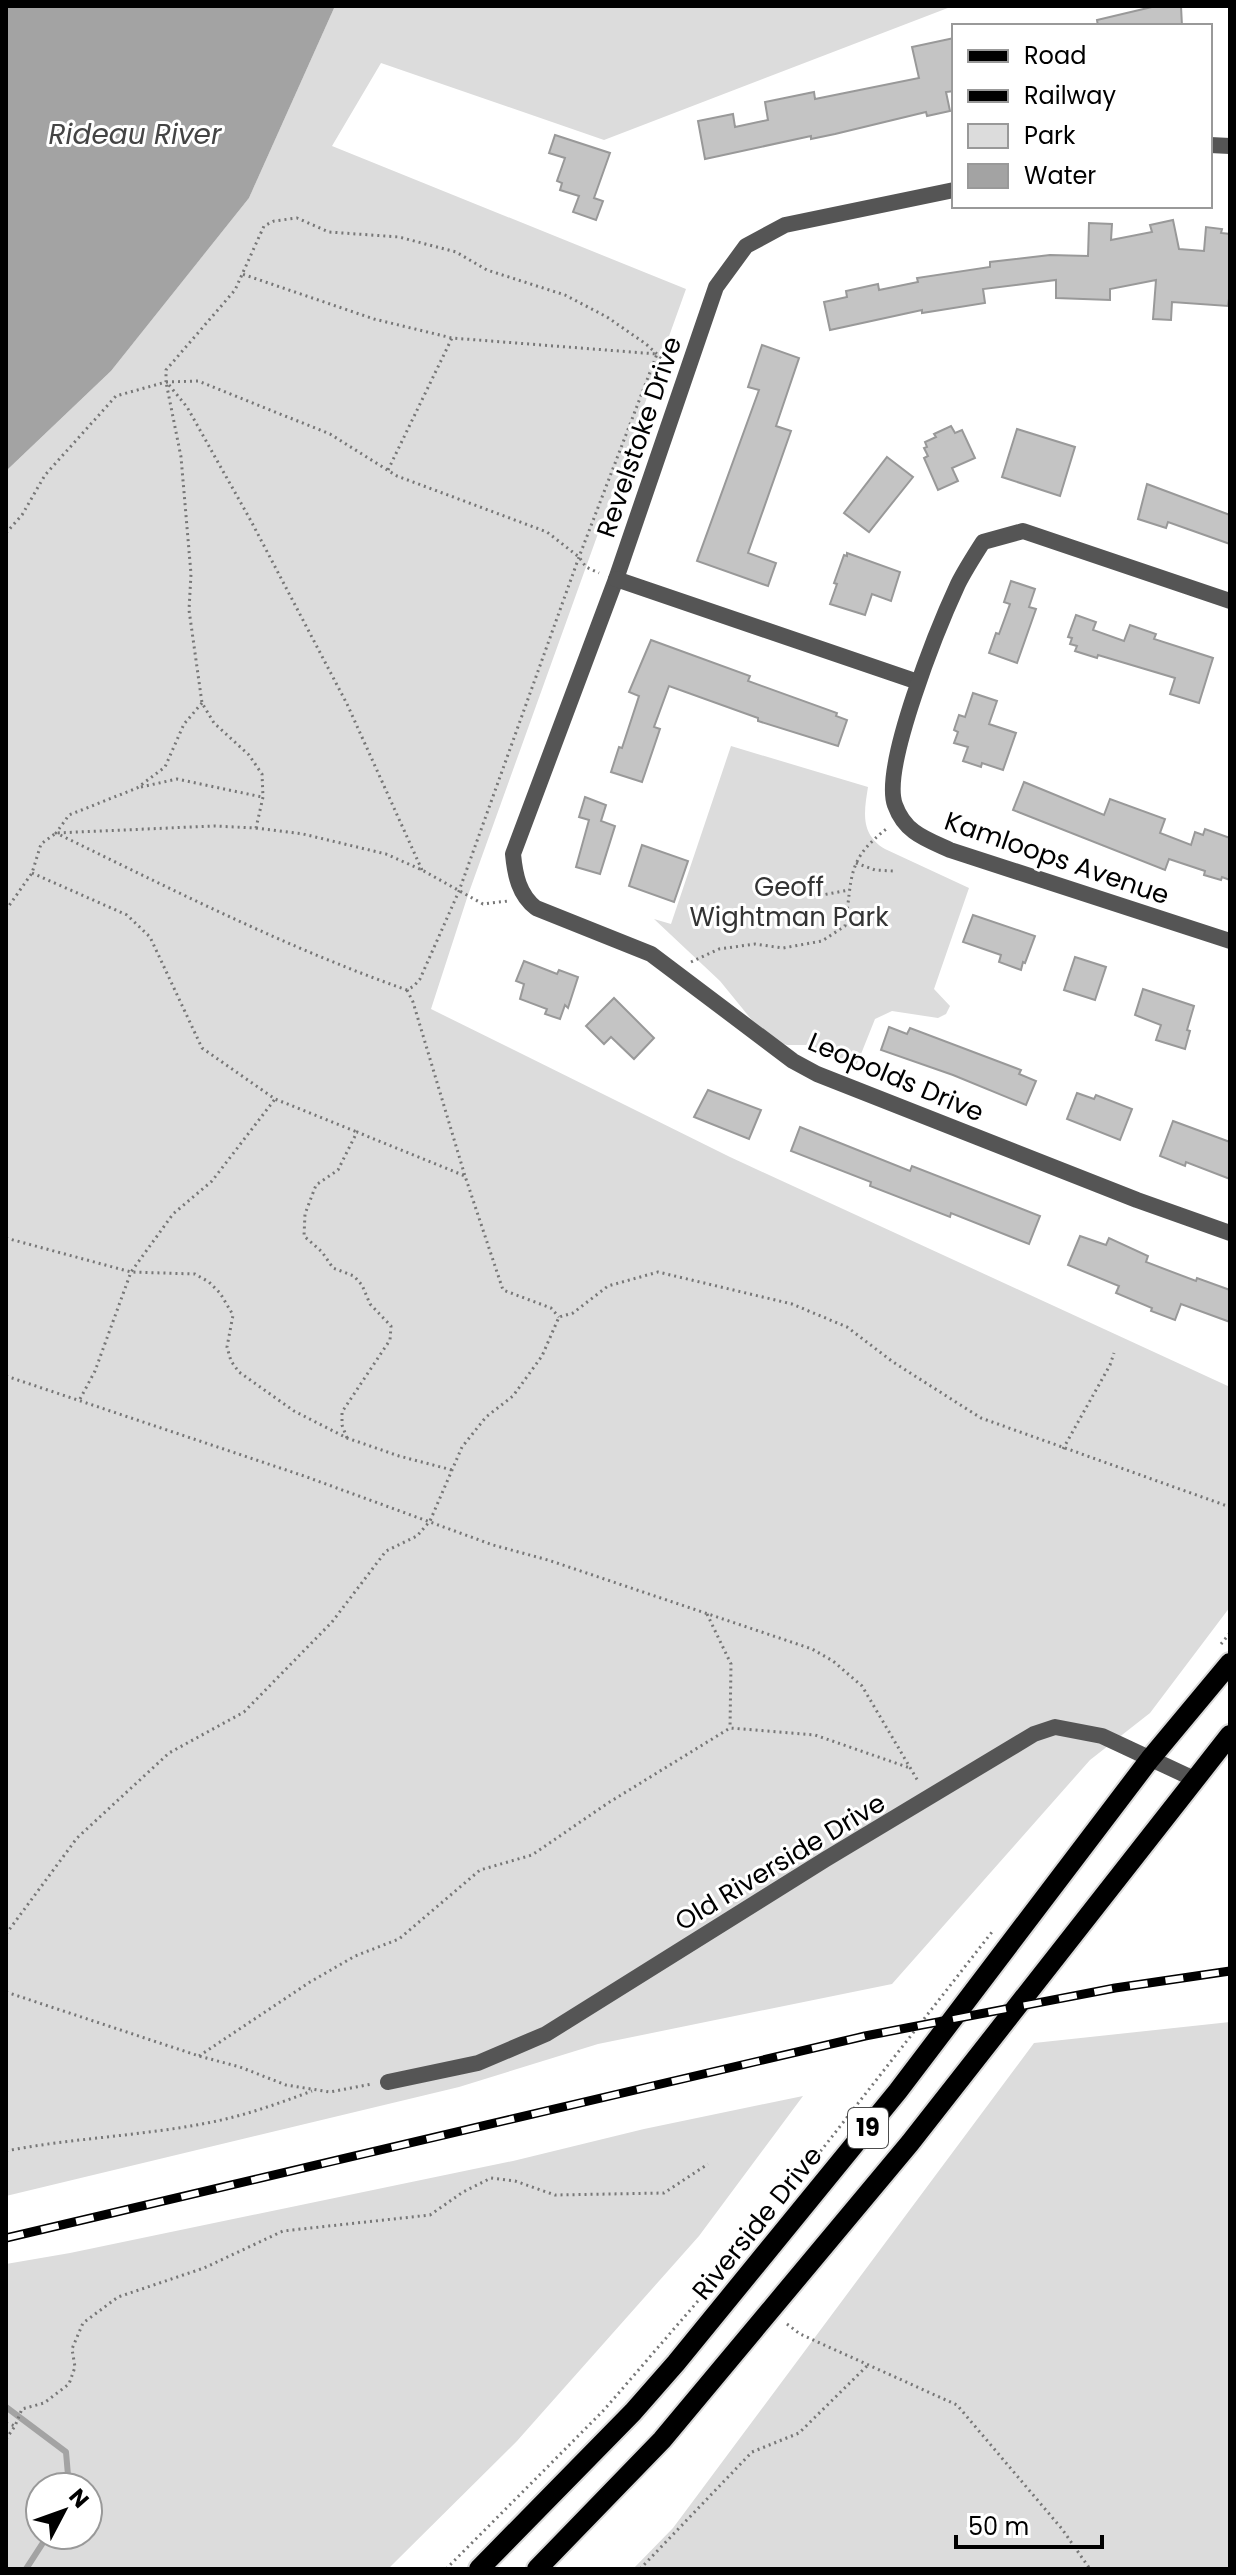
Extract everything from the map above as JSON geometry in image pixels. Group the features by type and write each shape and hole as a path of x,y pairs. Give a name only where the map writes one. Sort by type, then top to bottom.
{"main road":[{"name":"Riverside Drive","path":"479,2569 633,2412 676,2363 898,2091 1150,1759 1230,1663"},
{"name":"19","path":"537,2569 662,2440 910,2143 1230,1735"}],"street":[{"name":"Revelstoke Drive","path":"525,897 518,882 514,852 616,579 716,287 746,246 785,225 952,190"},
{"path":"902,818 894,804 892,779 918,682 959,582 983,542 1023,531 1230,601"},
{"path":"616,579 918,682"},
{"name":"Kamloops Avenue","path":"902,818 912,832 950,850 1230,941"},
{"name":"Leopolds Drive","path":"525,897 536,908 638,947 793,1061 817,1074 1137,1200 1230,1233"},
{"name":"Old Riverside Drive","path":"388,2082 478,2063 546,2034 826,1859 1034,1734 1055,1727 1102,1736 1194,1779"}],"path":[{"path":"256,828 263,797 262,774 249,755 214,723 202,703 189,610 191,574 181,457 166,370 235,290 264,226 274,221 297,218 329,232 399,237 456,252 487,270 565,295 607,317 657,354 684,379"},
{"path":"242,274 374,319 452,338 657,354"},
{"path":"388,470 452,338"},
{"path":"407,990 420,979 459,891 579,557 657,354"},
{"path":"6,533 22,515 45,475 116,396 166,382 198,381 330,434 397,476 547,532 579,557 586,567 616,579"},
{"path":"166,382 187,407 340,690 422,870"},
{"path":"137,788 165,767 184,724 202,703"},
{"path":"6,910 32,873 41,844 56,833 69,815 137,788 177,779 263,797"},
{"path":"676,972 700,956 719,949 755,944 783,948 822,941 845,926 851,871 863,850 902,818"},
{"path":"56,833 214,826 303,834 386,854 488,905 525,897"},
{"path":"56,833 162,885 359,973 407,990 503,1290 551,1308 559,1317"},
{"path":"856,863 875,870 893,871"},
{"path":"32,873 127,915 150,937 202,1048 275,1099 465,1176"},
{"path":"802,893 817,896 850,890"},
{"path":"80,1400 95,1371 131,1272 173,1214 212,1181 275,1099"},
{"path":"347,1438 342,1425 342,1412 390,1340 391,1326 370,1304 362,1285 354,1276 333,1268 322,1252 304,1236 305,1214 316,1185 338,1170 357,1132"},
{"path":"6,1238 131,1272 195,1274 220,1293 233,1315 227,1347 231,1361 239,1372 294,1411 347,1438 452,1470"},
{"path":"6,1934 77,1838 169,1753 244,1712 332,1622 386,1551 417,1536 430,1521 469,1436 486,1417 513,1396 542,1356 559,1317 578,1310 608,1286 658,1272 779,1301 825,1316 847,1327 893,1362 981,1418 1230,1507"},
{"path":"1063,1449 1114,1353"},
{"path":"6,1376 493,1545 548,1560 812,1649 833,1661 862,1686 928,1799"},
{"path":"707,1614 731,1664 730,1728"},
{"path":"1221,1644 1230,1633"},
{"path":"199,2056 344,1962 399,1939 480,1870 532,1855 608,1803 730,1728 815,1735 910,1768"},
{"path":"794,2185 993,1931"},
{"path":"6,1992 240,2067 286,2085 330,2092 388,2082"},
{"path":"6,2151 204,2123 259,2111 312,2091"},
{"path":"6,2439 22,2409 44,2403 69,2384 75,2367 72,2349 83,2323 118,2297 204,2268 283,2231 430,2215 463,2192 491,2178 515,2181 555,2195 664,2193 708,2164"},
{"path":"446,2569 604,2410 705,2294"},
{"path":"771,2310 800,2334 957,2405 1062,2529 1090,2569"},
{"path":"640,2569 752,2452 799,2433 869,2364"},
{"path":"6,2423 15,2426"}],"green space":[{"path":"335,6 953,6 604,140 381,63 332,146 686,289 468,895 431,1009 730,1157 1230,1387 1230,1607 1150,1713 1090,1760 892,1984 598,2044 459,2087 6,2196 6,471 111,371 249,198"},
{"name":"Geoff Wightman Park","path":"731,746 868,787 866,822 877,843 969,888 934,989 950,1006 946,1014 938,1018 892,1011 875,1019 857,1064 807,1045 787,1045 778,1042 751,1019 720,981 654,919 671,924"},
{"path":"1230,2022 1230,2569 633,2569 673,2528 1034,2043"},
{"path":"803,2096 699,2236 517,2441 388,2569 6,2569 6,2264 513,2161 644,2129"}],"water":[{"name":"Rideau River","path":"6,6 335,6 249,198 111,371 6,471"}],"building":[{"path":"1156,6 1181,6 1182,24 1098,24 1097,20"},
{"path":"952,38 952,91 946,92 950,111 927,116 926,112 835,134 811,139 811,136 705,159 698,121 733,114 735,127 768,120 765,102 814,92 815,99 919,78 912,47"},
{"path":"555,135 610,153 594,198 603,201 596,220 573,212 579,196 560,190 562,183 557,181 565,158 549,153"},
{"path":"1173,220 1179,249 1204,251 1206,227 1222,229 1221,233 1230,234 1228,306 1172,302 1171,320 1153,319 1156,280 1110,289 1110,300 1056,298 1056,280 983,289 985,303 922,313 922,310 830,330 824,302 847,297 846,291 878,284 879,290 918,282 917,278 990,267 990,262 1050,255 1088,256 1089,223 1112,224 1111,240 1152,232 1150,225"},
{"path":"762,345 799,358 776,426 791,431 748,553 776,563 768,586 697,561 759,390 748,387"},
{"path":"951,426 955,433 962,430 975,458 952,468 958,481 938,490 924,458 928,456 925,442"},
{"path":"1017,429 1075,447 1060,496 1002,477"},
{"path":"887,457 913,477 869,532 844,513"},
{"path":"1147,484 1230,515 1230,544 1168,522 1166,528 1138,519"},
{"path":"847,553 900,572 891,601 872,594 865,615 830,604 837,584 834,583"},
{"path":"1011,581 1035,589 1029,607 1036,609 1017,663 989,653 1010,604 1004,602"},
{"path":"1076,615 1096,622 1093,630 1124,641 1130,625 1156,634 1154,639 1213,658 1199,703 1170,694 1175,678 1075,651 1077,646 1070,644 1072,638 1068,637"},
{"path":"651,640 750,676 748,681 837,713 836,716 847,720 838,746 758,721 758,718 669,686 654,727 660,729 642,782 611,772 639,696 629,692"},
{"path":"973,693 997,701 989,724 1016,733 1003,770 963,761 968,747 954,743 959,715 965,717"},
{"path":"1024,782 1104,815 1110,799 1165,819 1160,833 1191,845 1195,832 1203,835 1205,829 1230,838 1230,880 1204,875 1205,871 1169,859 1165,870 1013,810"},
{"path":"585,797 606,805 601,821 615,826 600,874 576,867 589,820 579,817"},
{"path":"642,845 688,861 674,902 629,886"},
{"path":"973,915 1035,936 1021,970 999,962 1001,955 963,942"},
{"path":"1075,957 1106,967 1095,1000 1064,990"},
{"path":"524,961 557,974 559,970 578,977 568,1008 565,1005 560,1019 545,1014 547,1009 520,999 524,984 516,981"},
{"path":"1143,989 1194,1006 1185,1049 1156,1040 1161,1025 1135,1015"},
{"path":"614,998 654,1038 634,1059 611,1037 604,1044 586,1026"},
{"path":"889,1027 907,1034 910,1028 1021,1070 1019,1074 1036,1081 1026,1105 881,1050"},
{"path":"708,1090 761,1110 749,1139 694,1117"},
{"path":"1077,1093 1094,1099 1096,1095 1132,1109 1120,1140 1067,1119"},
{"path":"1173,1121 1230,1142 1230,1179 1186,1162 1185,1166 1160,1156"},
{"path":"800,1127 910,1171 912,1166 1040,1216 1029,1244 870,1186 871,1182 791,1151"},
{"path":"1080,1236 1106,1245 1109,1238 1148,1256 1146,1262 1230,1290 1230,1322 1181,1304 1175,1320 1116,1293 1119,1286 1068,1265"}],"waterway":[{"path":"6,2407 66,2452 68,2471"},
{"path":"26,2569 38,2551"}],"railway":[{"path":"6,2238 865,2036 1115,1988 1230,1971"}]}
